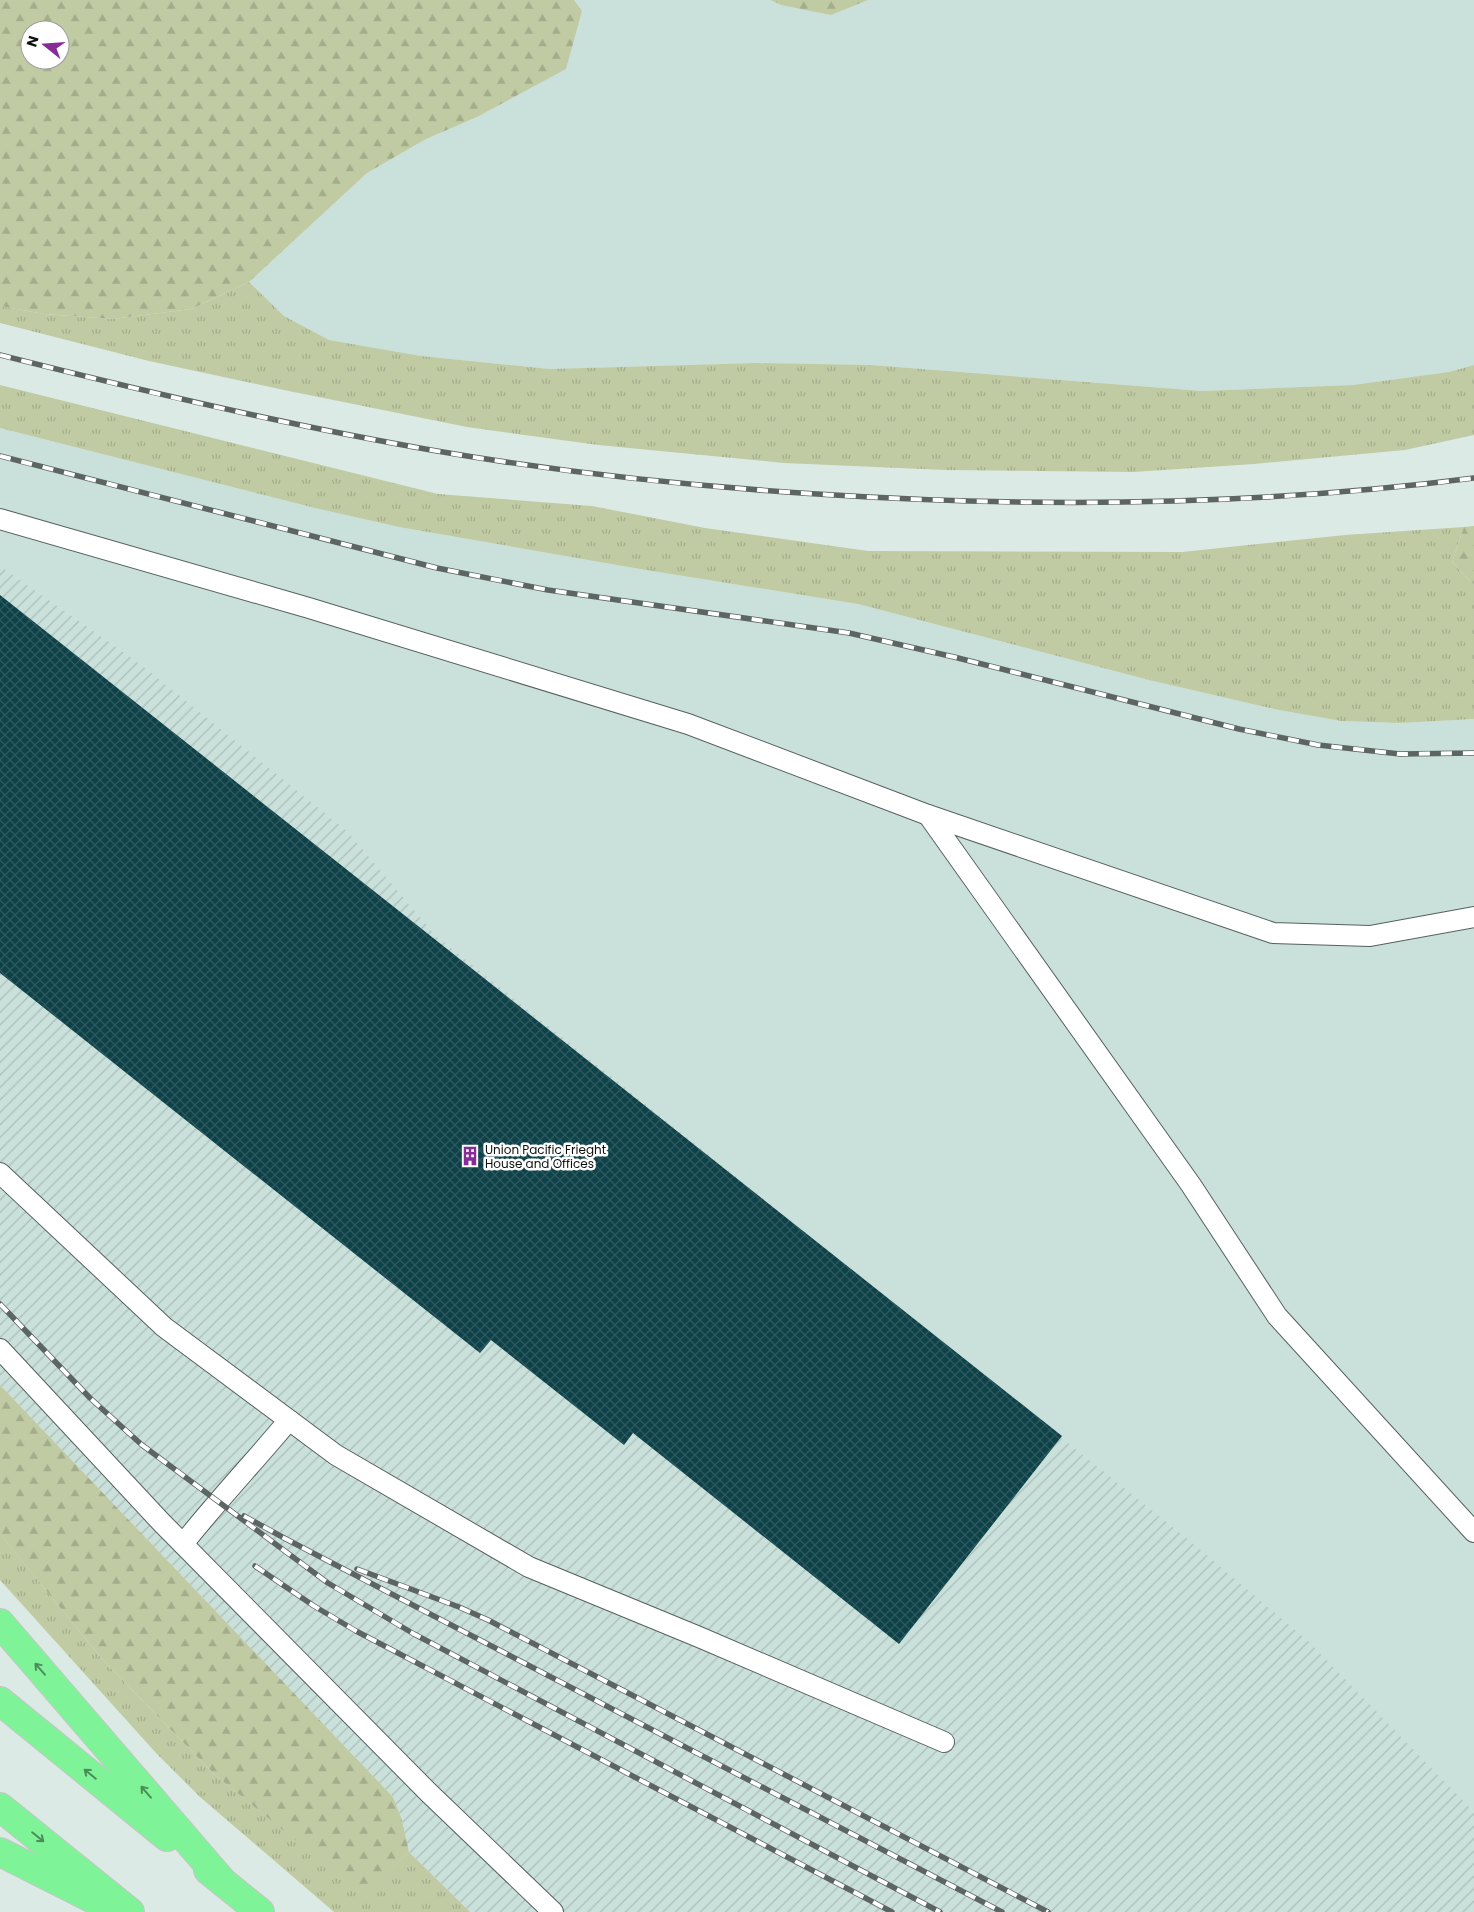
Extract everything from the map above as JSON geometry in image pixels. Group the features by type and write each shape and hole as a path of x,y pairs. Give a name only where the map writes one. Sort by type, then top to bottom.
{"highway":[{"path":"0,1623 223,1882"},
{"path":"0,1701 260,1912"},
{"path":"0,1807 130,1912"},
{"path":"0,1852 118,1912"}],"lane":[{"path":"0,519 309,608 688,724 928,815 1273,933 1370,936 1474,917"},
{"path":"928,815 1191,1184 1277,1316 1474,1532"},
{"path":"0,1173 164,1327 336,1455 529,1567 699,1637 944,1742"},
{"path":"0,1349 183,1544 428,1792 553,1912"},
{"path":"183,1544 216,1502 255,1461 289,1420"}],"shaded area":[{"path":"574,0 1474,0 1474,365 1449,372 1353,385 1202,391 871,365 756,363 550,369 421,356 329,340 284,316 249,282 367,173 426,139 477,117 565,69 582,11"},
{"path":"0,428 315,508 399,527 634,568 858,604 1149,680 1279,710 1341,721 1400,723 1474,719 1474,1812 1184,1536 436,936 347,831 139,663 0,566"},
{"path":"0,566 139,663 347,831 436,936 1184,1536 1308,1641 1474,1812 1474,1912 470,1912 409,1852 402,1820 393,1797 0,1385"}],"green space":[{"path":"0,0 574,0 582,11 566,69 477,117 426,139 367,173 249,282 191,309 113,319 44,314 0,306"},
{"path":"771,0 868,0 831,15 781,5"},
{"path":"249,282 284,316 329,340 421,356 550,369 756,363 871,365 1202,391 1353,385 1449,372 1474,365 1474,435 1405,450 1254,464 1133,472 945,470 784,463 598,445 467,427 149,361 0,323 0,306 44,314 113,319 191,309"},
{"path":"0,385 438,494 592,506 705,528 868,551 1182,552 1345,535 1464,527 1452,562 1470,581 1474,581 1474,719 1400,723 1341,721 1279,710 1149,680 858,604 634,568 399,527 315,508 0,428"},
{"path":"1474,526 1474,581 1470,581 1452,562 1464,527"},
{"path":"0,1385 393,1797 402,1820 409,1852 363,1895 214,1774 103,1660 0,1534"},
{"path":"0,1529 1,1535 103,1660 214,1774 363,1894 409,1852 470,1912 334,1912 200,1797 156,1753 0,1580"}],"building":[{"name":"Union Pacific Frieght House and Offices","path":"0,595 1062,1436 899,1644 633,1433 624,1445 491,1340 480,1353 0,973"}],"railway":[{"path":"0,355 214,407 322,430 431,450 527,465 720,487 817,494 981,501 1146,502 1310,494 1474,478"},
{"path":"0,456 437,568 548,590 849,633 954,657 1239,729 1318,745 1400,754 1474,753"},
{"path":"0,1304 90,1398 142,1445 328,1583 414,1634 940,1912"},
{"path":"244,1516 1002,1912"},
{"path":"255,1566 314,1606 356,1631 892,1912"},
{"path":"357,1569 459,1607 488,1620 1048,1912"}],"place":[{"name":"Union Pacific Frieght House and Offices","path":"470,1156"}]}
